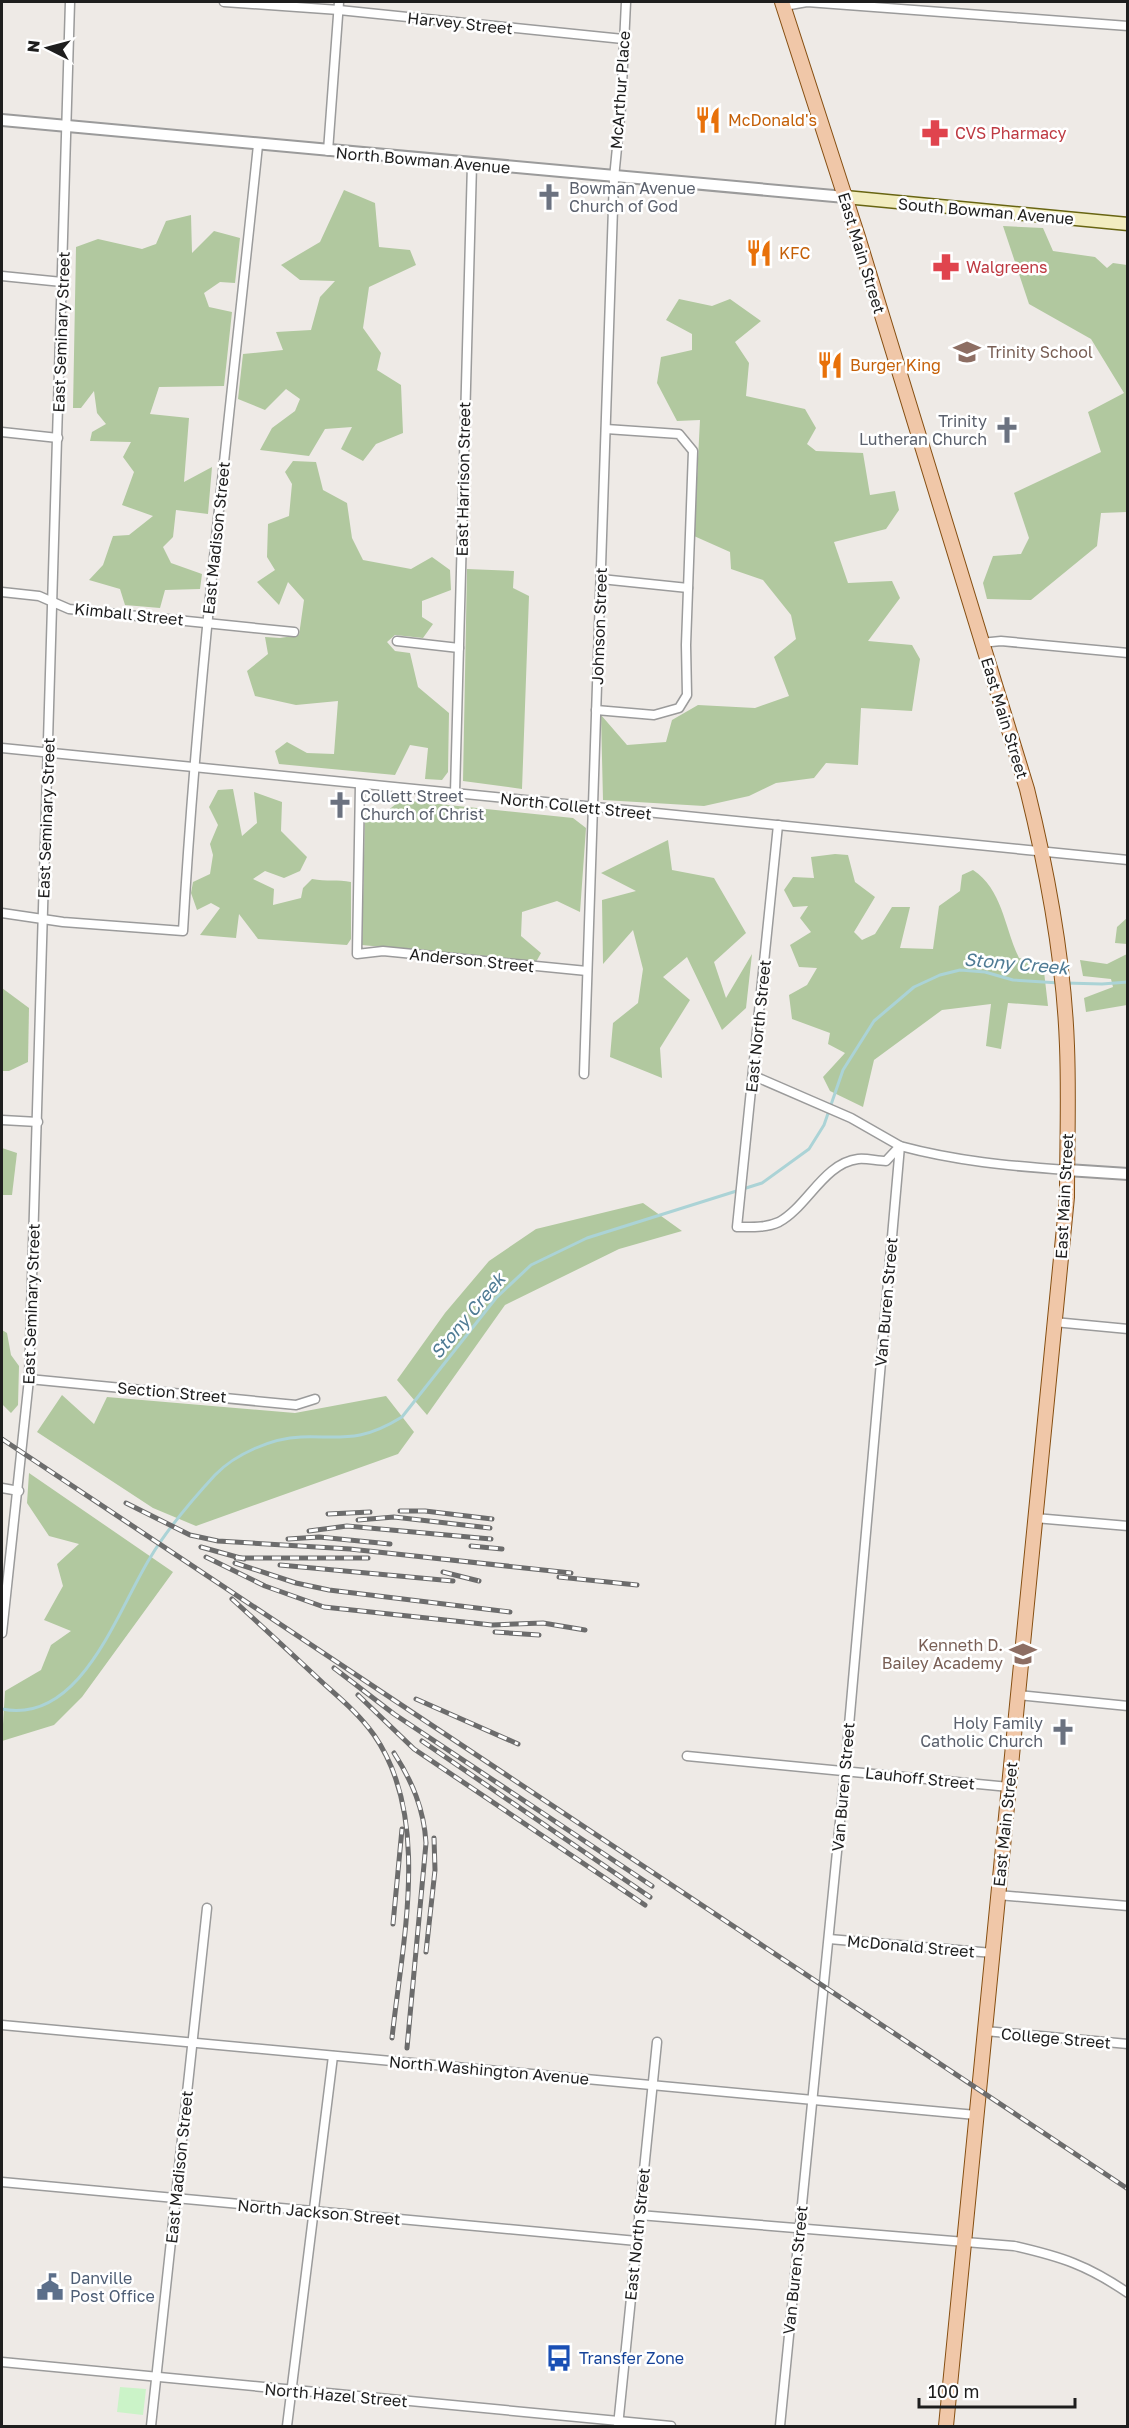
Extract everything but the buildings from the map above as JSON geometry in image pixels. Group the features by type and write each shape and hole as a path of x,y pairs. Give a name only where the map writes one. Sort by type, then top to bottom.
{"main road":[{"name":"East Main Street","path":"783,4 845,197 1015,749 1042,850 1060,963 1064,1006 1068,1111 1067,1197 946,2427"},
{"name":"South Bowman Avenue","path":"845,197 1128,224"}],"street":[{"name":"East Seminary Street","path":"2,1633 28,1378 38,1122 70,2"},
{"name":"Harvey Street","path":"224,2 339,6 624,39"},
{"name":"McArthur Place","path":"614,178 626,2"},
{"path":"783,4 807,2 1128,26"},
{"path":"328,151 339,6"},
{"name":"North Bowman Avenue","path":"2,120 614,178 845,197"},
{"name":"East Madison Street","path":"43,917 63,922 183,931 193,767 206,623 258,145"},
{"name":"East Harrison Street","path":"455,794 472,164"},
{"name":"Johnson Street","path":"584,1074 614,178"},
{"path":"2,276 62,282"},
{"path":"596,710 654,715 679,708 687,695 686,645 693,451 679,434 606,429"},
{"path":"2,432 58,438"},
{"path":"601,579 688,588"},
{"name":"Kimball Street","path":"2,592 39,596 69,609 294,632"},
{"path":"397,641 459,648"},
{"path":"981,643 1001,641 1128,653"},
{"name":"North Collett Street","path":"2,748 1128,860"},
{"name":"Anderson Street","path":"360,784 357,954 383,951 587,971"},
{"name":"East North Street","path":"778,825 737,1227 777,1223 792,1213 831,1174 844,1165 858,1159 886,1161 900,1146"},
{"path":"2,913 43,917"},
{"path":"754,1076 851,1118 900,1146 947,1159 995,1166 1128,1174"},
{"path":"2,1120 38,1122"},
{"name":"Van Buren Street","path":"780,2427 845,1771 900,1146"},
{"path":"1054,1322 1128,1329"},
{"name":"Section Street","path":"28,1378 296,1405 315,1399"},
{"path":"2,1488 18,1491"},
{"path":"1035,1518 1128,1526"},
{"path":"1018,1695 1128,1706"},
{"name":"Lauhoff Street","path":"687,1756 1009,1787"},
{"path":"998,1895 1128,1906"},
{"name":"East Madison Street","path":"151,2427 207,1908"},
{"name":"McDonald Street","path":"829,1939 993,1953"},
{"name":"North Washington Avenue","path":"2,2025 813,2102 976,2115"},
{"name":"College Street","path":"985,2031 1128,2044"},
{"name":"East North Street","path":"618,2424 657,2042"},
{"path":"288,2427 333,2056"},
{"name":"North Jackson Street","path":"2,2182 637,2241"},
{"path":"639,2215 1014,2247 1061,2256 1096,2271 1128,2293"},
{"name":"North Hazel Street","path":"2,2362 618,2424 671,2427"}],"green space":[{"path":"344,190 375,203 379,247 410,250 416,265 369,287 363,328 381,353 377,370 401,385 403,433 376,444 363,461 341,449 352,427 325,429 309,456 260,450 272,428 295,411 300,399 286,389 265,410 238,399 243,354 283,350 276,332 311,330 320,297 335,281 300,280 281,265 320,242"},
{"path":"191,215 192,253 214,231 240,238 235,283 220,282 204,293 209,307 232,312 224,386 159,387 150,414 189,418 184,482 212,467 208,514 176,510 173,537 163,547 171,563 202,574 200,589 165,590 160,608 125,605 120,589 89,580 103,565 113,536 129,535 153,516 122,505 134,472 123,457 131,442 90,441 92,432 106,424 97,413 94,391 81,408 73,408 76,247 98,239 142,249 156,244 166,221"},
{"path":"1003,226 1043,228 1053,251 1095,257 1107,268 1113,263 1127,265 1127,512 1101,513 1097,546 1031,600 987,599 983,583 993,556 1021,554 1029,538 1014,493 1101,452 1088,412 1124,393 1091,339 1029,304"},
{"path":"679,299 712,306 730,299 761,321 735,342 749,363 746,396 805,409 816,428 807,444 816,451 863,453 870,495 895,491 899,510 886,529 834,542 848,583 892,581 900,598 868,641 912,645 920,659 912,711 861,708 858,765 826,763 814,778 776,783 749,796 704,806 603,800 601,715 627,745 666,742 672,720 698,705 755,708 789,696 774,657 796,639 791,615 763,580 731,569 730,552 694,536 700,420 677,421 657,383 661,357 692,350 692,334 666,320"},
{"path":"293,461 316,462 323,490 347,503 352,538 363,560 411,569 432,557 450,570 451,590 422,601 422,617 433,624 423,638 395,635 387,642 395,651 410,653 418,687 449,713 448,772 442,780 425,779 428,748 410,745 395,775 279,764 275,751 287,742 307,753 334,754 338,701 296,705 255,696 247,671 268,654 265,637 280,638 299,635 304,600 288,582 279,605 257,582 275,570 267,557 268,524 289,516 292,484 285,472"},
{"path":"467,569 514,571 513,588 529,596 522,789 463,781"},
{"path":"233,789 242,836 257,823 254,792 282,802 281,831 307,857 300,871 284,878 265,871 253,879 274,889 273,905 301,898 303,888 312,879 351,882 351,939 347,945 258,939 239,914 236,938 200,935 220,908 211,903 197,910 191,893 193,882 210,874 213,855 210,844 218,825 209,807 218,790"},
{"path":"401,800 573,818 586,828 580,912 557,901 522,912 521,936 541,953 536,962 362,945 365,815 377,819"},
{"path":"668,840 672,870 714,878 746,933 714,962 726,998 752,954 746,1008 722,1030 687,957 663,977 690,1000 660,1048 662,1078 610,1057 613,1023 638,1003 643,969 633,930 603,964 602,900 636,891 601,873"},
{"path":"848,855 855,882 875,897 854,932 862,940 875,934 892,907 910,907 900,948 933,949 939,906 960,891 962,875 973,870 983,878 997,898 1019,958 1043,963 1048,1006 1008,1003 1001,1049 986,1046 991,1004 942,1010 874,1060 863,1107 830,1091 823,1077 845,1053 828,1044 830,1033 792,1019 789,995 807,985 817,968 799,967 790,945 811,932 800,918 808,906 793,907 784,890 793,877 814,878 811,857"},
{"path":"1127,918 1127,944 1115,943 1117,927"},
{"path":"1127,954 1127,1005 1086,1012 1084,998 1113,987 1111,979 1083,976 1080,960 1107,964"},
{"path":"2,988 29,1008 28,1062 9,1071 2,1071"},
{"path":"2,1148 17,1153 12,1195 2,1195"},
{"path":"643,1203 682,1231 619,1249 505,1305 427,1415 397,1380 445,1313 489,1261 536,1229"},
{"path":"2,1330 7,1333 11,1355 19,1366 18,1405 11,1413 2,1404"},
{"path":"62,1395 94,1424 107,1397 295,1413 386,1396 414,1432 398,1454 196,1526 153,1508 37,1432"},
{"path":"29,1473 173,1572 82,1697 54,1725 2,1741 5,1691 41,1670 51,1645 71,1631 44,1620 63,1586 57,1564 79,1544 49,1536 27,1503"},
{"path":"120,2387 146,2389 143,2415 117,2412"}],"waterway":[{"name":"Stony Creek","path":"2,1709 30,1709 54,1700 75,1682 110,1633 137,1580 164,1536 215,1475 233,1460 255,1448 278,1440 360,1435 392,1423 402,1417 496,1298 531,1265 587,1238 762,1183 809,1149 824,1125 843,1070 874,1021 914,987 940,975 960,970 985,972 1013,980 1059,983"},
{"name":"Stony Creek","path":"1065,983 1128,982"}],"railway":[{"path":"2,1439 1128,2189"},
{"path":"126,1503 190,1535 218,1541 350,1549 571,1573"},
{"path":"400,1511 425,1511 492,1519"},
{"path":"328,1514 370,1512"},
{"path":"358,1520 394,1517 490,1528"},
{"path":"309,1531 347,1526 491,1539"},
{"path":"288,1539 319,1537 390,1544"},
{"path":"471,1546 502,1549"},
{"path":"201,1547 244,1559"},
{"path":"206,1557 265,1586 324,1607 492,1625 543,1623 585,1630"},
{"path":"236,1558 368,1558"},
{"path":"235,1563 296,1583 329,1590 510,1612"},
{"path":"280,1565 453,1581"},
{"path":"443,1572 479,1581"},
{"path":"559,1577 637,1585"},
{"path":"232,1599 356,1714 374,1735 392,1768 403,1804 408,1842 406,1922 392,2038"},
{"path":"495,1632 539,1635"},
{"path":"334,1668 394,1714 652,1886"},
{"path":"358,1695 414,1749 645,1905"},
{"path":"416,1699 518,1744"},
{"path":"422,1741 650,1897"},
{"path":"394,1753 416,1796 423,1819 426,1843 407,2048"},
{"path":"393,1924 402,1829"},
{"path":"426,1952 435,1870 434,1838"}],"place":[{"name":"McDonald's","path":"708,120"},
{"name":"CVS Pharmacy","path":"935,133"},
{"name":"Bowman Avenue Church of God","path":"549,197"},
{"name":"KFC","path":"759,253"},
{"name":"Walgreens","path":"946,267"},
{"name":"Trinity School","path":"967,352"},
{"name":"Burger King","path":"830,365"},
{"name":"Trinity Lutheran Church","path":"1007,430"},
{"name":"Collett Street Church of Christ","path":"340,805"},
{"name":"Kenneth D. Bailey Academy","path":"1023,1654"},
{"name":"Holy Family Catholic Church","path":"1063,1732"},
{"name":"Danville Post Office","path":"50,2287"},
{"name":"Transfer Zone","path":"559,2358"}]}
